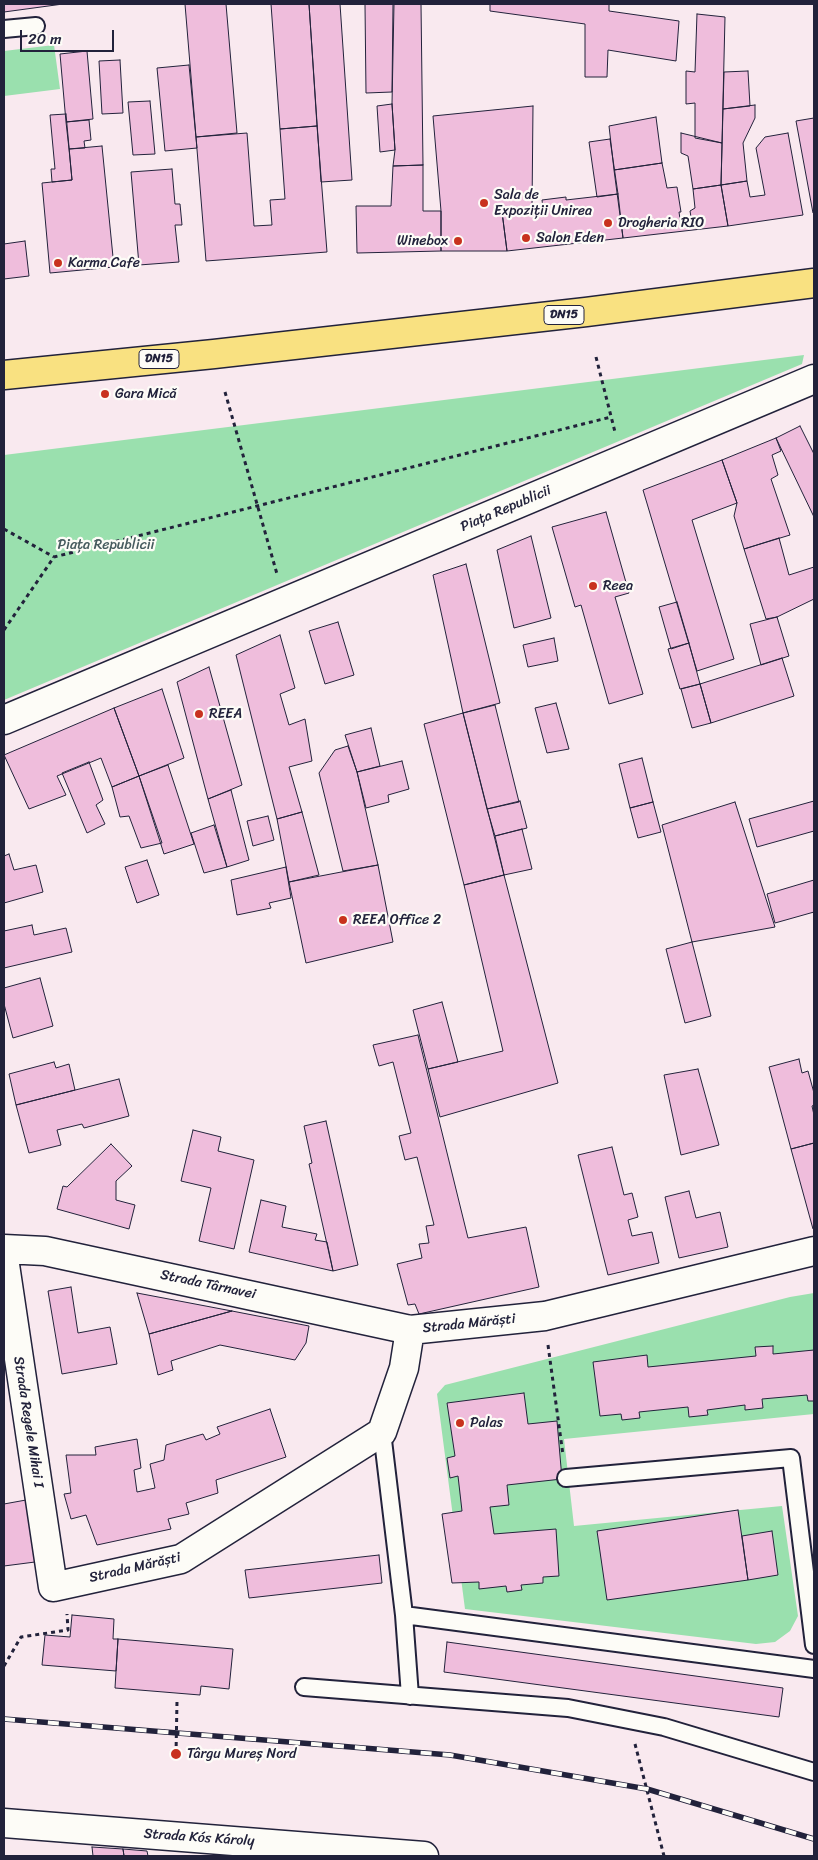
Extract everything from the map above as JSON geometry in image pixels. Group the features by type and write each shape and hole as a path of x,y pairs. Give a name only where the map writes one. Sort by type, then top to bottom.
{"main road":[{"name":"DN15","path":"4,375 556,316 814,283"}],"street":[{"name":"Piața Republicii","path":"4,720 814,379"},
{"name":"Strada Târnavei","path":"4,1250 45,1251 410,1330"},
{"name":"Strada Mărăști","path":"53,1587 181,1559 382,1432 404,1368 410,1330 545,1316 814,1251"},
{"name":"Strada Regele Mihai I","path":"4,1258 53,1587"},
{"name":"Strada Kós Károly","path":"4,1823 424,1856"}],"lane":[{"path":"4,29 36,26"},
{"path":"382,1432 404,1615 410,1696"},
{"path":"566,1478 791,1458 814,1645"},
{"path":"404,1615 814,1669"},
{"path":"304,1687 568,1708 664,1727 814,1772"}],"path":[{"path":"596,356 615,432"},
{"path":"224,392 277,575"},
{"path":"4,630 54,557 611,417"},
{"path":"4,529 54,557"},
{"path":"547,1337 566,1478"},
{"path":"4,1666 21,1637 68,1630 66,1612"},
{"path":"176,1754 178,1701"},
{"path":"628,1720 664,1856"}],"green space":[{"path":"54,45 60,89 4,96 4,51"},
{"name":"Piața Republicii","path":"804,355 802,364 4,700 4,455"},
{"path":"814,1293 814,1414 564,1439 574,1526 782,1506 798,1616 790,1631 775,1642 756,1644 465,1609 437,1394 445,1385 790,1297"}],"building":[{"path":"4,4 63,4 4,12"},
{"path":"185,4 226,4 237,133 196,137"},
{"path":"271,4 309,4 317,126 280,129"},
{"path":"309,4 340,4 352,180 321,182"},
{"path":"365,4 393,4 392,92 366,93"},
{"path":"394,4 421,4 423,165 393,166 395,150 392,104"},
{"path":"490,4 609,4 609,11 679,21 676,61 608,50 607,77 585,77 585,24 490,11"},
{"path":"697,14 725,17 722,143 695,138 695,103 686,104 686,71 695,72"},
{"path":"87,51 93,119 66,122 60,54"},
{"path":"120,60 123,113 102,114 99,61"},
{"path":"189,65 197,148 165,151 157,68"},
{"path":"748,71 750,106 723,109 724,72"},
{"path":"150,101 155,154 133,155 128,102"},
{"path":"392,104 395,150 380,152 377,106"},
{"path":"755,105 755,118 743,143 747,181 721,185 723,109"},
{"path":"533,106 532,209 502,212 507,251 441,251 441,211 433,116"},
{"path":"66,114 72,180 52,182 51,169 55,169 50,115"},
{"path":"656,117 662,163 614,170 609,126"},
{"path":"814,118 814,213 813,213 796,121"},
{"path":"89,120 91,140 84,141 85,148 69,149 66,122"},
{"path":"317,126 327,252 206,261 196,137 247,133 254,226 272,225 270,200 285,199 280,129"},
{"path":"681,133 722,143 721,185 693,189 688,156 681,153"},
{"path":"788,133 803,215 728,226 721,185 747,181 750,197 765,195 756,148 765,137"},
{"path":"610,139 618,194 597,197 589,142"},
{"path":"102,146 114,267 50,273 42,183 72,180 69,149"},
{"path":"662,163 667,188 677,187 681,226 692,223 690,211 695,208 693,189 721,185 728,226 623,238 614,170"},
{"path":"423,165 423,211 441,211 441,251 357,253 356,206 391,206 393,166"},
{"path":"172,169 175,204 180,204 182,225 175,225 179,262 139,265 131,172"},
{"path":"618,194 623,238 507,251 502,212 543,208 542,200 566,197 566,200"},
{"path":"25,241 29,276 4,279 4,244"},
{"path":"800,426 814,454 814,517 776,438"},
{"path":"776,438 781,451 772,455 778,475 771,479 790,535 744,549 734,516 737,503 722,460"},
{"path":"722,460 737,503 692,520 734,659 697,671 643,490"},
{"path":"606,512 629,593 615,597 643,694 609,704 581,605 575,607 552,527"},
{"path":"531,536 551,618 514,628 497,550"},
{"path":"779,538 789,575 814,567 814,599 777,617 766,619 744,549"},
{"path":"466,564 500,703 463,713 433,575"},
{"path":"677,602 689,643 671,649 659,607"},
{"path":"777,617 789,656 761,665 750,624"},
{"path":"338,622 354,675 325,684 309,631"},
{"path":"280,635 295,688 280,694 289,725 305,719 312,761 289,767 302,812 277,819 236,655"},
{"path":"554,638 558,661 528,667 523,645"},
{"path":"689,643 700,684 680,689 668,649"},
{"path":"782,658 794,696 711,723 700,684"},
{"path":"209,667 242,785 208,799 177,682"},
{"path":"700,684 711,723 692,728 681,689"},
{"path":"162,689 184,758 139,776 114,708"},
{"path":"556,703 569,749 547,753 535,708"},
{"path":"495,705 519,802 487,809 463,713"},
{"path":"114,708 139,776 112,787 101,758 57,776 66,795 29,809 4,755"},
{"path":"463,713 504,875 464,885 424,724"},
{"path":"371,728 380,766 357,772 345,735"},
{"path":"348,746 357,772 378,865 343,871 319,773 335,750"},
{"path":"642,758 653,802 630,808 619,764"},
{"path":"402,761 409,789 388,795 389,802 366,808 357,772"},
{"path":"89,762 103,800 96,805 105,824 87,833 62,773"},
{"path":"168,765 194,844 164,854 139,776"},
{"path":"139,776 162,843 141,848 129,816 120,817 112,787"},
{"path":"231,790 249,860 227,867 208,799"},
{"path":"520,801 527,828 495,836 487,809"},
{"path":"814,801 814,831 757,847 749,819"},
{"path":"653,802 661,832 638,838 630,808"},
{"path":"735,802 775,927 692,942 662,825"},
{"path":"302,812 319,875 289,882 277,819"},
{"path":"268,816 274,840 253,846 247,821"},
{"path":"214,825 227,867 204,873 191,833"},
{"path":"522,829 532,869 504,875 495,836"},
{"path":"9,854 14,870 36,865 43,892 4,903 4,856"},
{"path":"147,860 159,895 137,903 125,867"},
{"name":"REEA Office 2","path":"378,865 393,942 306,963 289,882"},
{"path":"286,867 291,898 269,903 271,908 237,915 231,880"},
{"path":"504,875 558,1083 440,1117 428,1069 503,1051 464,885"},
{"path":"814,880 814,912 775,923 767,894"},
{"path":"32,925 34,935 66,928 72,952 4,968 4,931"},
{"path":"692,942 711,1016 685,1023 666,949"},
{"path":"40,978 53,1026 13,1038 4,1004 4,988"},
{"path":"442,1002 458,1062 428,1069 413,1010"},
{"path":"418,1035 468,1238 526,1227 539,1287 419,1314 415,1304 408,1305 397,1264 422,1258 419,1244 429,1243 426,1226 434,1225 417,1157 405,1160 399,1136 411,1133 393,1062 379,1066 373,1045"},
{"path":"799,1059 802,1073 808,1071 814,1093 814,1105 812,1106 814,1115 814,1143 791,1149 769,1067"},
{"path":"54,1062 56,1068 69,1064 75,1090 16,1105 9,1074"},
{"path":"698,1069 719,1145 681,1155 664,1075"},
{"path":"119,1079 129,1116 84,1128 82,1124 57,1130 61,1145 29,1153 16,1105"},
{"path":"326,1121 358,1265 333,1271 309,1164 312,1163 304,1126"},
{"path":"193,1130 221,1137 218,1151 254,1160 234,1249 199,1241 211,1188 181,1181"},
{"path":"814,1143 814,1229 813,1229 791,1149"},
{"path":"111,1144 132,1166 116,1181 116,1200 135,1205 129,1229 57,1209 63,1186 67,1187"},
{"path":"612,1147 624,1195 632,1193 638,1217 628,1220 632,1236 652,1232 659,1263 608,1275 578,1155"},
{"path":"689,1191 696,1218 720,1212 728,1247 679,1258 665,1197"},
{"path":"261,1200 286,1206 282,1227 317,1234 315,1240 327,1242 333,1271 249,1252"},
{"path":"71,1287 78,1333 110,1327 117,1364 62,1374 48,1291"},
{"path":"137,1293 232,1311 149,1334"},
{"path":"232,1311 309,1326 306,1343 295,1360 220,1345 171,1361 173,1370 158,1375 149,1334"},
{"path":"773,1346 773,1354 814,1350 814,1401 808,1401 807,1395 762,1399 763,1408 745,1410 745,1405 707,1410 708,1415 689,1417 688,1407 639,1412 640,1418 622,1420 621,1414 600,1416 593,1362 647,1355 648,1367 756,1356 755,1347"},
{"path":"524,1393 528,1424 557,1421 562,1479 507,1485 509,1505 490,1507 494,1534 556,1529 559,1576 543,1577 543,1583 521,1585 522,1590 507,1592 506,1586 479,1589 479,1582 452,1583 442,1514 462,1511 458,1476 450,1478 447,1458 455,1456 447,1403"},
{"path":"270,1409 286,1457 216,1480 218,1493 186,1503 189,1514 168,1519 171,1529 97,1545 86,1515 71,1519 64,1494 71,1493 66,1455 96,1455 95,1447 137,1439 141,1468 134,1470 137,1492 155,1488 150,1464 164,1460 166,1445 203,1434 206,1440 220,1434 217,1427"},
{"path":"26,1500 35,1562 4,1566 4,1504"},
{"path":"738,1510 748,1580 607,1600 597,1531"},
{"path":"772,1531 778,1575 748,1580 742,1536"},
{"path":"379,1555 382,1583 249,1598 245,1570"},
{"path":"72,1615 114,1619 113,1639 118,1639 116,1671 42,1665 45,1635 70,1637"},
{"path":"118,1639 233,1649 229,1689 201,1686 200,1695 115,1688"},
{"path":"447,1642 783,1688 779,1717 444,1672"},
{"path":"92,1847 123,1849 124,1856 93,1856"},
{"path":"123,1849 147,1851 148,1856 124,1856"}],"railway":[{"path":"4,1719 450,1755 647,1789 814,1839"}],"place":[{"name":"Sala de Expoziții Unirea","path":"484,203"},
{"name":"Drogheria RIO","path":"608,223"},
{"name":"Salon Eden","path":"526,238"},
{"name":"Winebox","path":"458,241"},
{"name":"Karma Cafe","path":"58,263"},
{"name":"Gara Mică","path":"105,394"},
{"name":"Reea","path":"593,586"},
{"name":"REEA","path":"199,714"},
{"name":"REEA Office 2","path":"343,920"},
{"name":"Palas","path":"460,1423"},
{"name":"Târgu Mureș Nord","path":"176,1754"}]}
